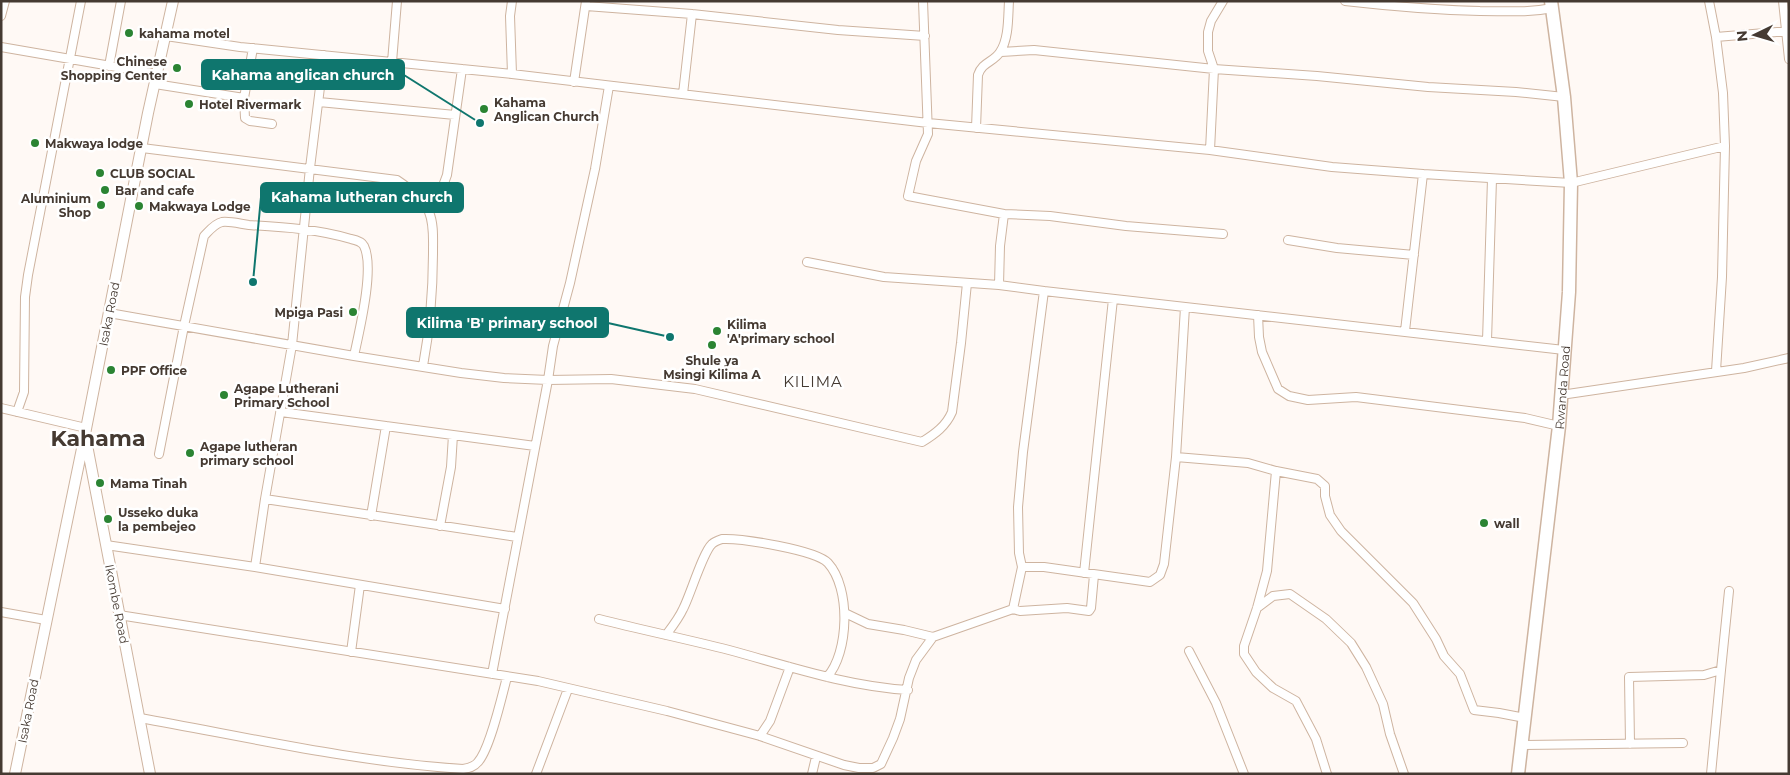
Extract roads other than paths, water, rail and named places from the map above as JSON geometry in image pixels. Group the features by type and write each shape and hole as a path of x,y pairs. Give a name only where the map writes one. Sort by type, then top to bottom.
{"highway":[{"name":"Rwanda Road","path":"1518,774 1559,426 1570,292 1571,183 1564,96 1552,5"}],"street":[{"path":"1,16 5,1"},
{"path":"17,412 24,392 25,297 28,275 81,1"},
{"path":"109,66 121,1"},
{"name":"Isaka Road","path":"15,774 86,431 148,113 173,1"},
{"path":"392,62 397,1"},
{"path":"512,1 510,16 512,74"},
{"path":"923,1 928,134 916,162 908,196 1004,214 1050,216 1126,226 1223,234"},
{"path":"976,128 978,75 980,69 1001,52 1008,27 1009,1"},
{"path":"1210,150 1214,69 1208,51 1208,32 1211,21 1223,1"},
{"path":"1345,1 1432,9 1512,12 1532,12 1552,5"},
{"path":"1709,1 1716,37 1723,93 1725,146 1722,277 1716,371"},
{"path":"1783,1 1789,59"},
{"path":"574,82 586,4 838,30 925,36"},
{"path":"683,94 692,14"},
{"path":"1716,37 1787,31"},
{"path":"166,36 253,48 512,74 928,123 1210,150 1332,167 1423,174 1571,183 1725,146"},
{"path":"1,47 109,66 156,79 244,98"},
{"path":"253,48 244,98 246,118 250,121 272,124"},
{"path":"1001,52 1034,50 1214,69 1564,96"},
{"path":"255,567 292,345 310,168 324,55"},
{"path":"427,207 436,200 444,186 447,175 462,69"},
{"path":"492,674 536,446 553,346 570,283 595,169 608,86"},
{"path":"319,102 455,115"},
{"path":"142,148 397,180 409,188 427,207 432,220 433,260 430,319 423,366"},
{"path":"1405,331 1423,174"},
{"path":"1487,341 1492,178"},
{"path":"999,285 1000,246 1004,214"},
{"path":"159,454 204,236 212,227 222,222 304,230 362,242 365,247 368,270 363,312 354,356"},
{"path":"1288,240 1337,248 1414,255"},
{"path":"807,262 884,277 999,285 1564,350"},
{"path":"109,313 461,373 504,378 548,380 611,379 696,389 922,442 947,423 952,412 962,343 967,283"},
{"path":"1013,609 1022,567 1019,553 1018,507 1023,452 1044,291"},
{"path":"1084,573 1113,299"},
{"path":"1022,567 1044,567 1150,582 1160,575 1164,564 1176,457 1185,307"},
{"path":"1258,315 1262,352 1278,389 1289,396 1308,400 1356,397 1525,418 1559,426"},
{"path":"1561,395 1744,368 1789,358"},
{"path":"1,408 86,431"},
{"path":"281,412 536,446"},
{"path":"371,516 386,426"},
{"name":"Ikombe Road","path":"86,431 150,774"},
{"path":"440,526 451,467 453,435"},
{"path":"1176,457 1248,463 1317,479 1325,486 1325,496 1330,515 1341,531 1413,603 1436,639 1444,656 1460,674 1474,710 1525,718"},
{"path":"1276,471 1266,571 1257,608 1244,646 1244,654 1256,672 1274,688 1296,701 1316,739 1327,774"},
{"path":"265,499 517,537"},
{"path":"666,635 682,612 706,552 712,544 721,539 771,544 811,555 827,562 841,591 846,614 836,663 834,669 827,677"},
{"path":"106,545 255,567 505,609"},
{"path":"119,615 492,674 568,689 667,711 760,736 816,756 859,768 872,768 881,764 900,719 916,660 934,637 1013,609 1020,611 1067,608 1089,611 1091,608 1094,575"},
{"path":"351,652 360,585"},
{"path":"1711,774 1729,591"},
{"path":"1257,608 1278,594 1290,594 1326,619 1351,642 1366,667 1383,704 1390,734 1404,774"},
{"path":"1,612 46,620"},
{"path":"846,614 868,624 934,637"},
{"path":"599,618 827,677 872,686 908,690"},
{"path":"1189,651 1216,703 1244,774"},
{"path":"760,736 774,712 790,667"},
{"path":"1630,744 1629,677 1704,675 1721,670"},
{"path":"140,718 402,763 464,769 478,762 487,745 507,677"},
{"path":"536,774 568,689"},
{"path":"1522,745 1683,743"},
{"path":"812,774 816,756"}],"place":[{"name":"kahama motel","path":"129,33"},
{"name":"Chinese Shopping Center","path":"177,68"},
{"name":"Hotel Rivermark","path":"189,104"},
{"name":"Kahama Anglican Church","path":"484,109"},
{"name":"Kahama anglican church","path":"480,123"},
{"name":"Makwaya lodge","path":"35,143"},
{"name":"CLUB SOCIAL","path":"100,173"},
{"name":"Bar and cafe","path":"105,190"},
{"name":"Aluminium Shop","path":"101,205"},
{"name":"Makwaya Lodge","path":"139,206"},
{"name":"Kahama lutheran church","path":"253,282"},
{"name":"Mpiga Pasi","path":"353,312"},
{"name":"Kilima 'A'primary school","path":"717,331"},
{"name":"Kilima 'B' primary school","path":"670,337"},
{"name":"Shule ya Msingi Kilima A","path":"712,345"},
{"name":"PPF Office","path":"111,370"},
{"name":"Agape Lutherani Primary School","path":"224,395"},
{"name":"Agape lutheran primary school","path":"190,453"},
{"name":"Mama Tinah","path":"100,483"},
{"name":"Usseko duka la pembejeo","path":"108,519"},
{"name":"wall","path":"1484,523"}],"district":[{"name":"KILIMA","path":"813,381"},
{"name":"Kahama","path":"98,438"}]}
